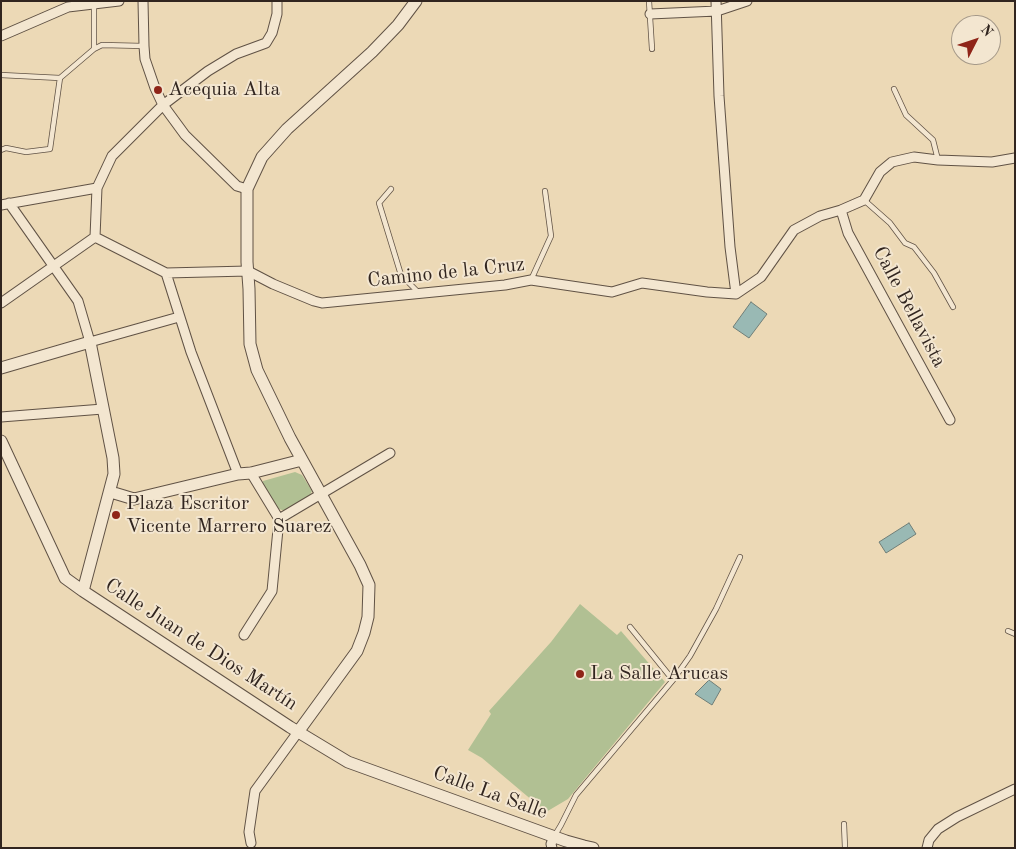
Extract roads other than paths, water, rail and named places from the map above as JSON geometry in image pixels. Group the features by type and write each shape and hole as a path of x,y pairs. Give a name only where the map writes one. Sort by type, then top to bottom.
{"street":[{"path":"1,36 74,4 119,1"},
{"path":"143,1 145,59 163,105 185,135 237,186 247,189"},
{"path":"95,237 97,188 112,156 163,105 208,71 236,54 266,43 272,33 277,14 277,1"},
{"path":"251,846 249,832 255,791 357,651 368,617 369,586 360,565 302,460 257,370 250,344 247,189 262,157 287,129 372,52 398,25 416,1"},
{"path":"716,1 719,96 730,247 736,294 761,277 794,230 820,216 841,210 864,200 880,172 892,162 914,157 992,162 1015,158"},
{"path":"650,14 717,12 747,1"},
{"path":"83,591 114,474 113,458 90,342 78,301 54,266 5,204 97,188"},
{"name":"Calle Bellavista","path":"841,210 848,233 950,420"},
{"path":"95,237 166,274 248,271"},
{"path":"1,304 95,237"},
{"name":"Camino de la Cruz","path":"248,271 273,284 322,303 505,285 531,280 612,292 642,283 736,294"},
{"path":"166,274 191,352 238,474"},
{"path":"1,368 179,317"},
{"path":"1,417 103,409"},
{"name":"Calle Juan de Dios Martín","path":"1,441 65,578 298,732"},
{"path":"279,519 390,454"},
{"path":"110,490 134,499 302,460"},
{"path":"244,635 272,590 279,519 251,473"},
{"name":"Calle La Salle","path":"298,732 348,762 553,842"},
{"path":"927,848 929,840 938,829 957,817 1015,789"},
{"path":"553,842 593,848"}],"lane":[{"path":"649,1 652,49"},
{"path":"94,4 94,49"},
{"path":"1,150 6,148 26,152 50,149 60,78 94,49 102,45 144,46"},
{"path":"1,74 60,78"},
{"path":"894,89 906,115 933,140 938,160"},
{"path":"391,190 379,203 401,275 419,293"},
{"path":"531,280 552,236 545,191"},
{"path":"864,200 890,223 905,243 914,247 934,273 953,307"},
{"name":"Calle La Salle","path":"553,842 576,795 673,680 690,656 716,609 740,557"},
{"path":"630,627 673,680"},
{"path":"1008,631 1015,634"},
{"path":"844,824 845,848"}],"water":[{"path":"751,302 767,314 749,338 733,327"},
{"path":"909,523 916,534 886,553 879,542"},
{"path":"709,680 721,689 712,705 695,694"}],"place":[{"name":"Acequia Alta","path":"158,90"},
{"name":"Plaza Escritor Vicente Marrero Suarez","path":"116,515"},
{"name":"La Salle Arucas","path":"580,674"}]}
